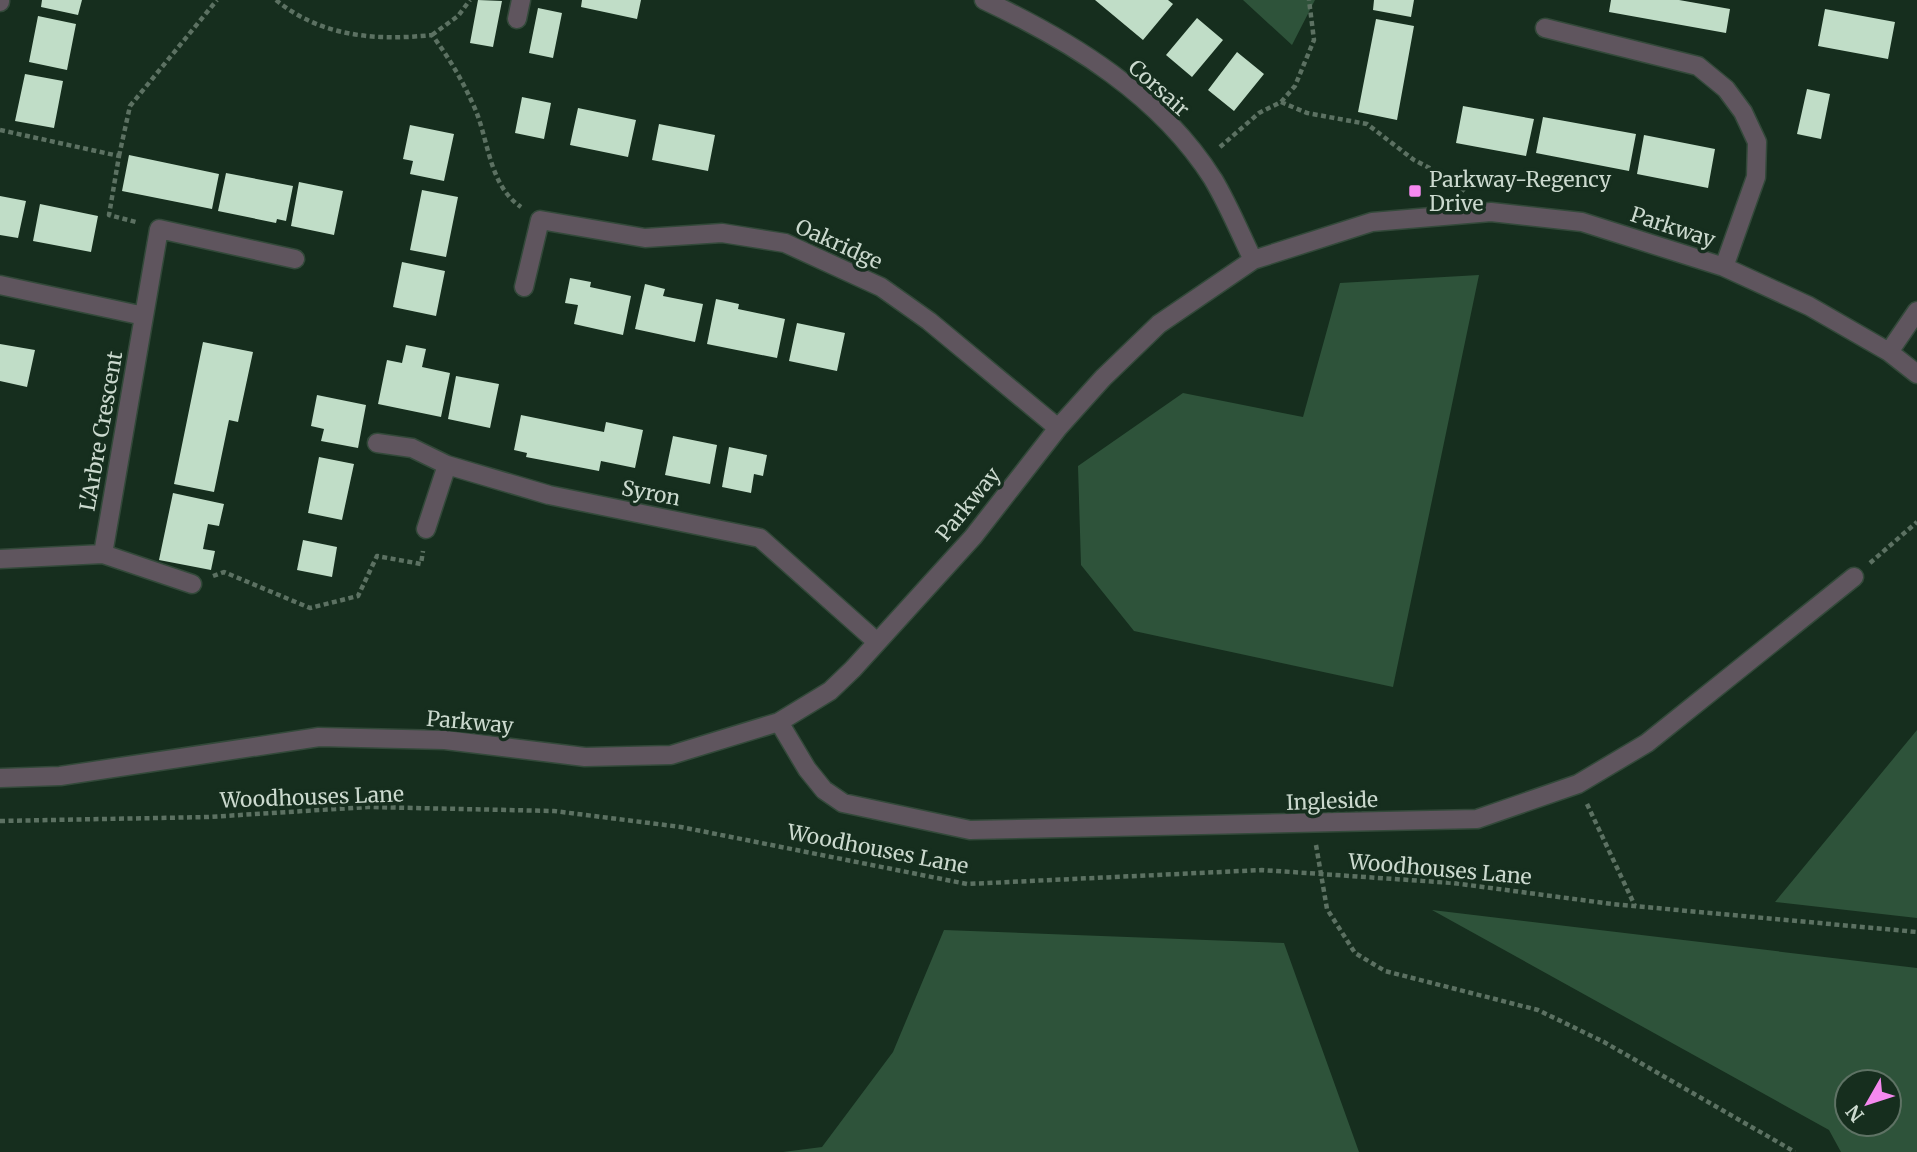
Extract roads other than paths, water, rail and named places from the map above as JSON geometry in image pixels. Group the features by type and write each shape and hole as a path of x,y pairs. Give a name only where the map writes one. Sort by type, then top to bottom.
{"street":[{"path":"517,19 521,0"},
{"name":"Corsair","path":"984,0 1044,30 1144,99 1214,180 1253,260"},
{"path":"1545,28 1698,66 1726,89 1743,112 1757,142 1756,177 1724,267"},
{"name":"Parkway","path":"0,778 60,776 318,737 445,740 585,757 671,755 751,733 779,722 830,691 877,642 973,537 1058,428 1103,378 1159,324 1253,260 1372,222 1491,212 1582,222 1724,267 1809,306 1889,352 1917,374"},
{"name":"Oakridge","path":"524,287 540,220 645,238 722,233 785,243 881,287 929,321 1058,428"},
{"name":"L'Arbre Crescent","path":"103,554 159,229 295,259"},
{"path":"0,285 144,316"},
{"path":"1889,352 1917,310"},
{"name":"Syron","path":"377,443 412,448 447,465 549,495 760,538 877,642"},
{"path":"426,529 447,465"},
{"path":"0,559 103,554 192,584"},
{"name":"Ingleside","path":"779,722 807,769 824,790 843,803 970,830 1478,819 1578,784 1647,743 1854,577"}],"place":[{"name":"Parkway-Regency Drive","path":"1415,191"}]}
